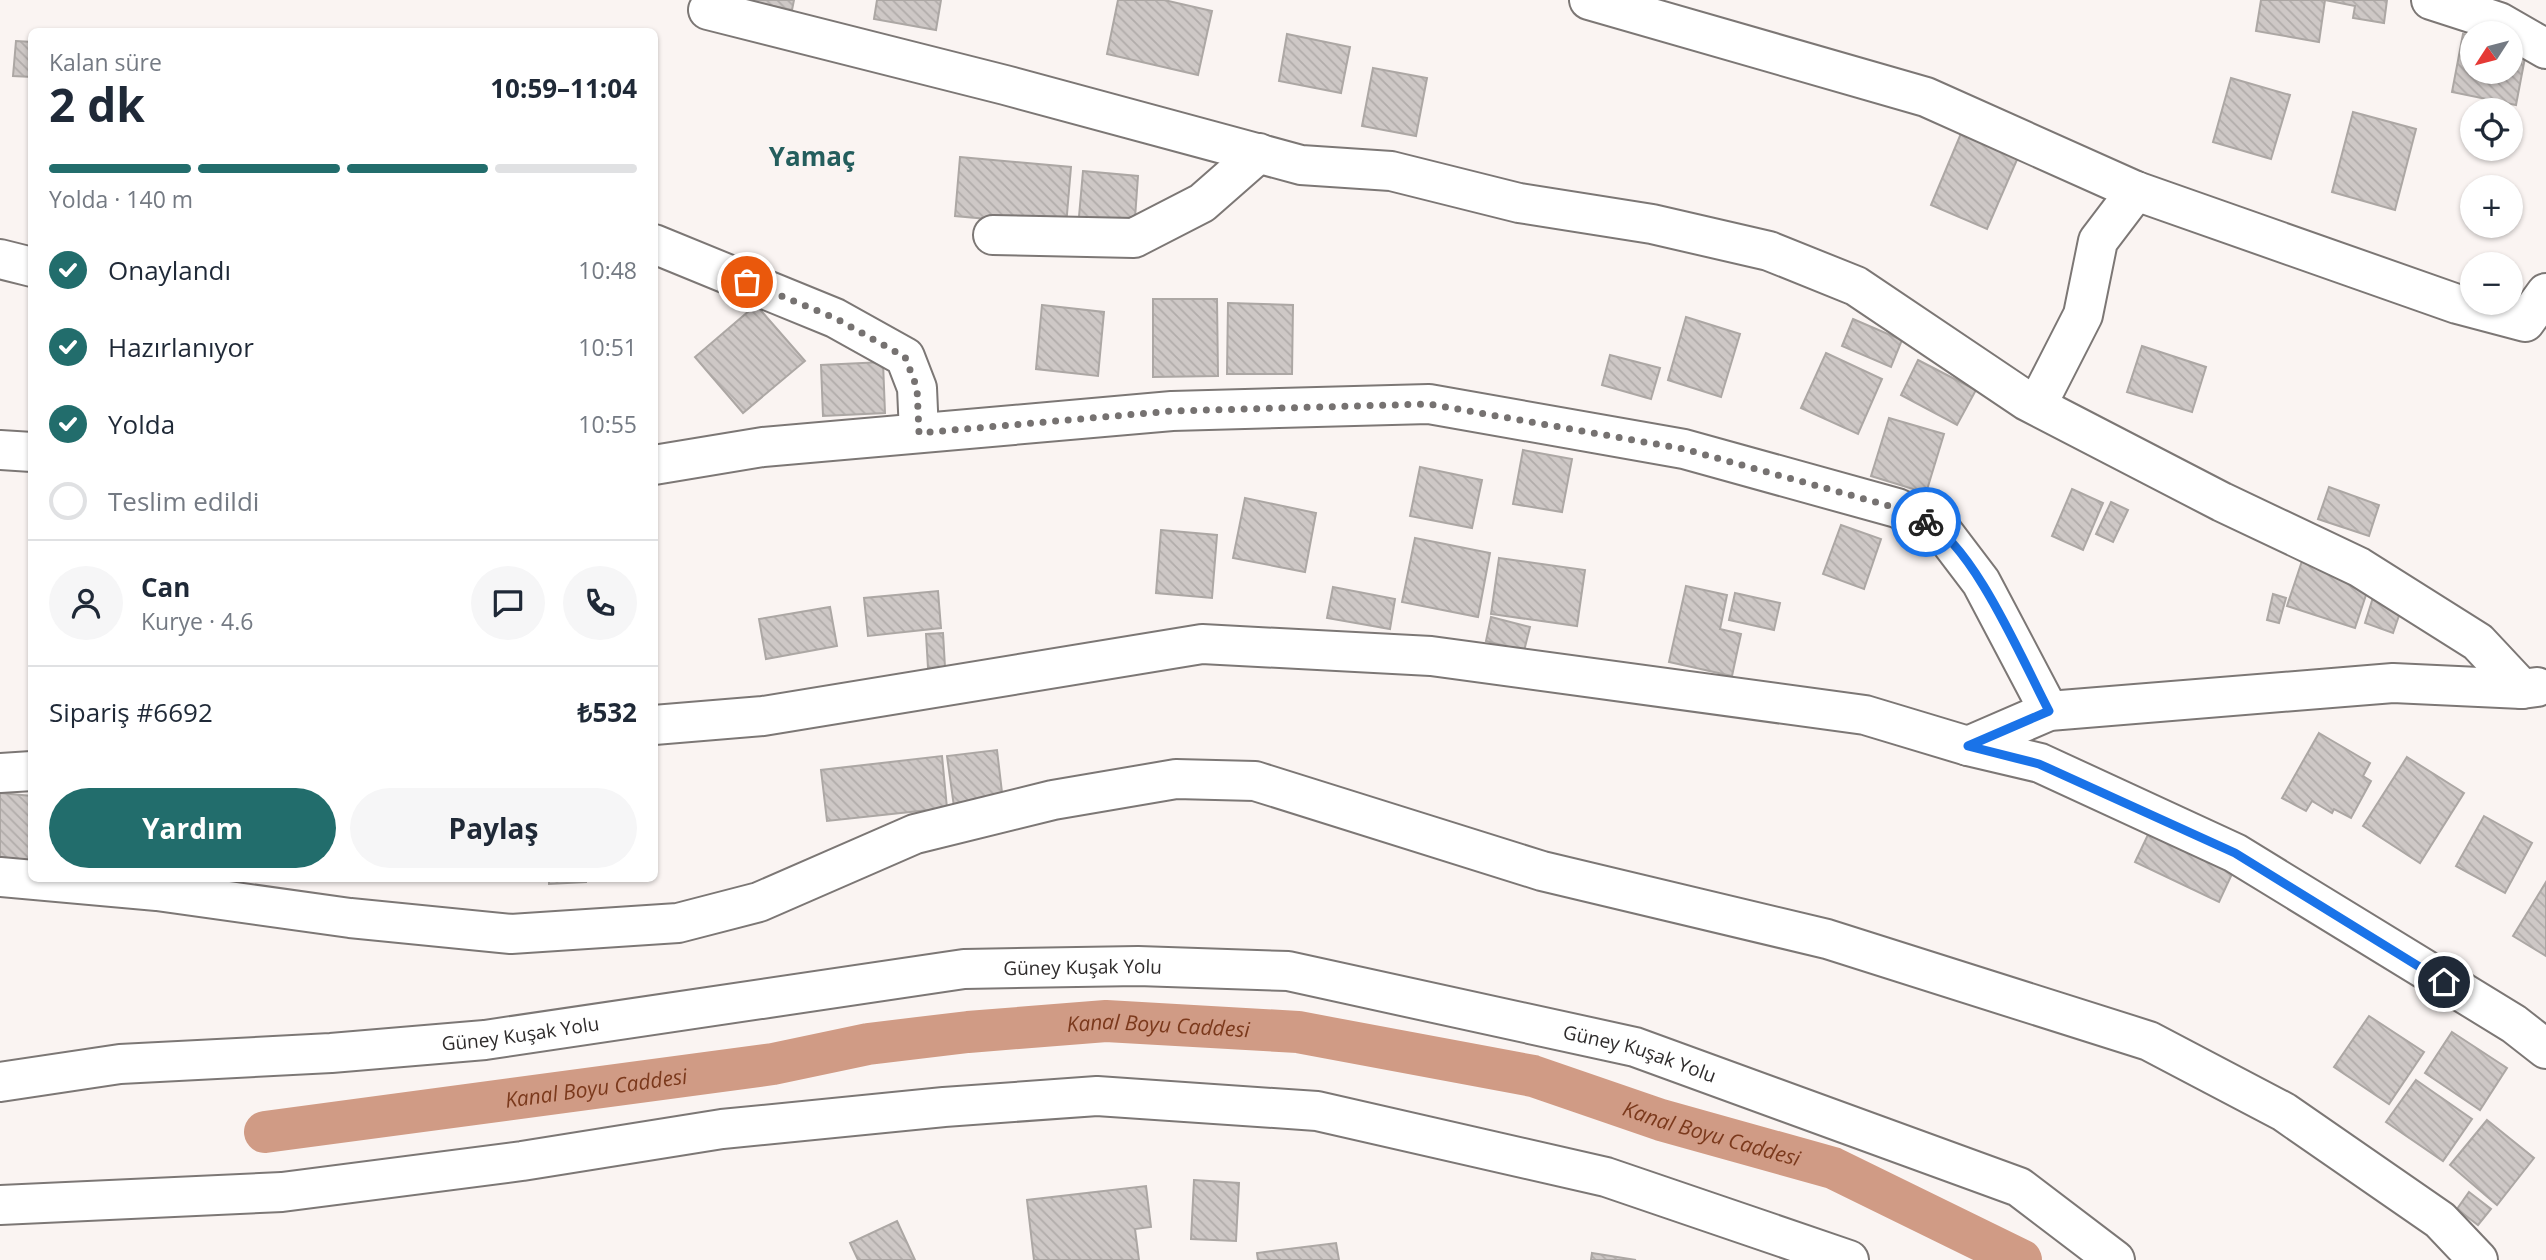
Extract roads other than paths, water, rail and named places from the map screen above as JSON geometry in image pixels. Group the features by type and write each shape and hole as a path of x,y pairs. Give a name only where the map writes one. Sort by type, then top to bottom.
{"street":[{"path":"1589,0 1926,97 2136,191 2457,304 2539,318"},
{"path":"2431,0 2504,11 2546,49"},
{"path":"708,10 1301,165 1391,172 1518,203 1652,224 1769,251 1856,286 2037,405 2222,502 2359,567 2478,642 2534,687"},
{"path":"993,235 1134,238 1202,203 1259,153"},
{"path":"2037,405 2083,315 2098,241 2136,191"},
{"path":"658,246 835,318 905,357 917,388 919,433"},
{"path":"0,260 28,266"},
{"path":"658,464 762,447 1172,411 1429,404 1684,449 1897,508 1940,528 1981,582 2049,711"},
{"path":"0,450 28,452"},
{"path":"658,725 763,716 1202,644 1445,658 1865,715 2039,764 2235,853 2514,1024 2546,1049"},
{"path":"1968,746 2049,711 2393,683 2534,687"},
{"path":"0,773 28,771"},
{"path":"56,882 157,891 350,918 511,934 678,923 759,902 915,834 1053,800 1176,779 1255,781 1542,871 1827,939 2148,1041 2284,1112 2440,1220 2479,1260"},
{"path":"0,877 28,879"},
{"name":"Güney Kuşak Yolu","path":"0,1082 120,1064 331,1053 485,1040 964,969 1138,966 1288,971 1635,1047 2019,1187 2115,1260"},
{"path":"0,1205 282,1192 522,1160 723,1129 944,1107 1097,1096 1317,1111 1606,1177 1849,1260"}],"waterway":[{"name":"Kanal Boyu Caddesi","path":"265,1132 773,1064 868,1044 968,1032 1106,1021 1298,1032 1533,1076 1661,1120 1833,1168 2021,1260"}],"district":[{"name":"Yamaç","path":"812,156"}]}
